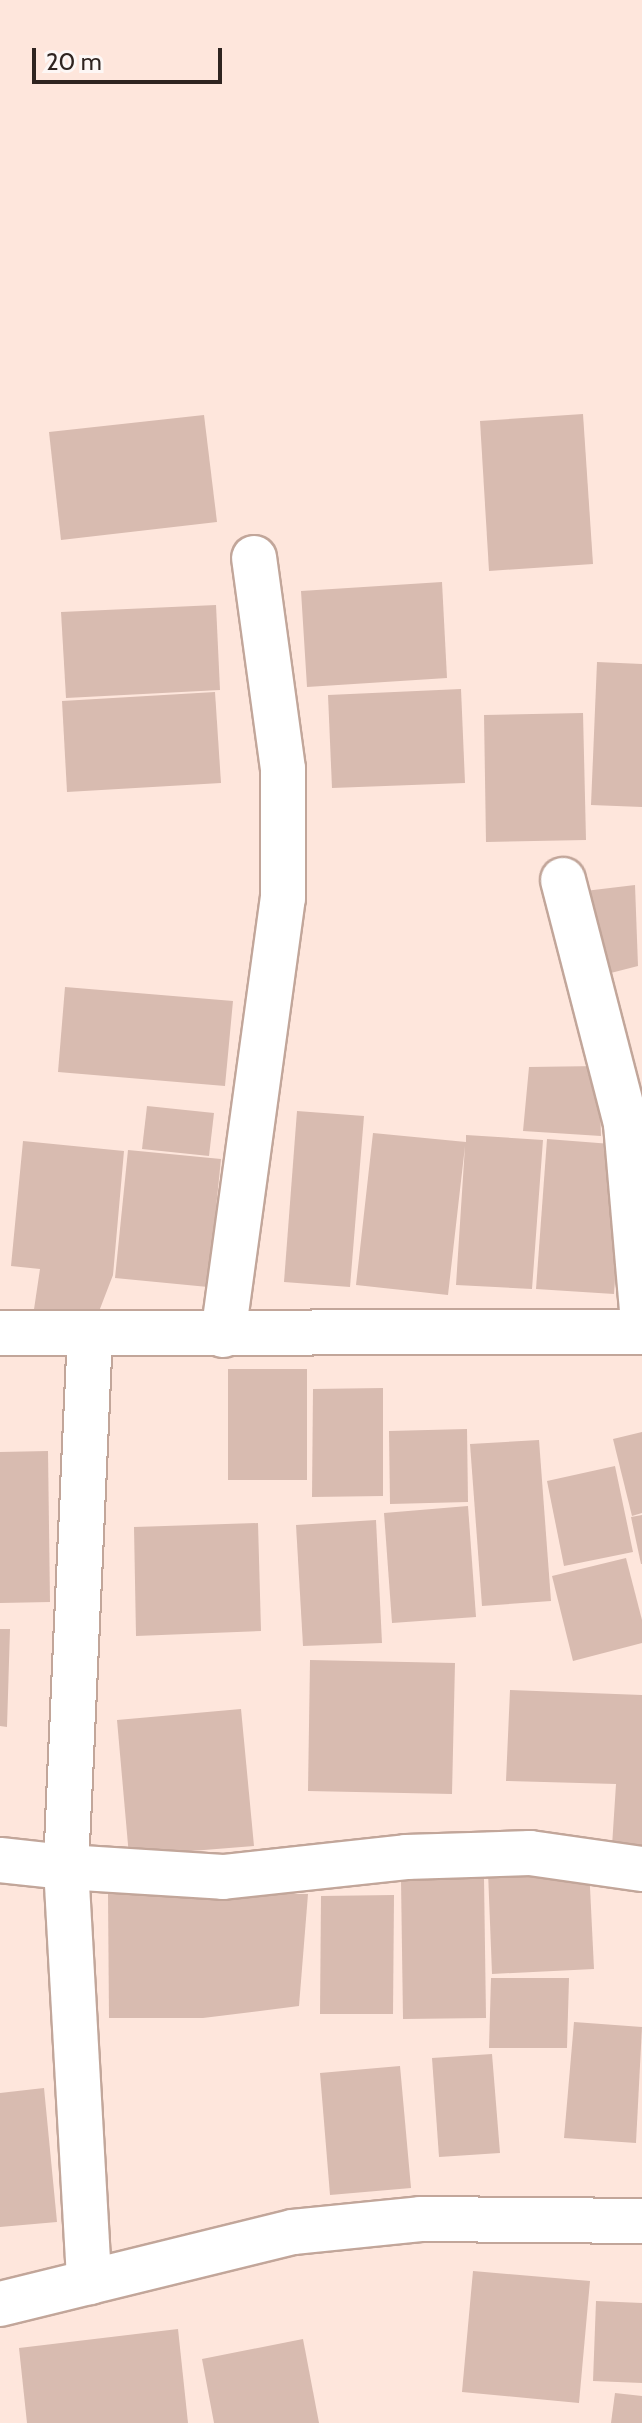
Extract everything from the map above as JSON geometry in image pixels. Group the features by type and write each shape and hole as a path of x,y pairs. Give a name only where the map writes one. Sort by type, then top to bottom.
{"street":[{"path":"223,1335 283,898 283,769 254,558"},
{"path":"563,880 626,1124 642,1309"},
{"path":"0,1333 642,1332"},
{"path":"89,2282 66,1867 90,1334"},
{"path":"0,1860 223,1877 406,1857 530,1853 642,1869"},
{"path":"0,2304 293,2232 420,2219 642,2221"}],"building":[{"path":"583,414 593,564 489,571 480,421"},
{"path":"204,415 217,522 61,540 49,432"},
{"path":"442,582 447,678 307,687 301,591"},
{"path":"216,605 220,690 66,698 61,612"},
{"path":"597,662 642,664 642,807 591,805"},
{"path":"461,689 465,783 332,788 328,695"},
{"path":"215,692 221,783 67,792 62,701"},
{"path":"583,713 586,840 486,842 484,715"},
{"path":"635,885 638,966 599,976 585,891"},
{"path":"65,987 233,1001 225,1086 58,1072"},
{"path":"599,1066 601,1136 523,1131 529,1067"},
{"path":"147,1106 214,1113 209,1156 142,1149"},
{"path":"297,1111 364,1116 350,1287 284,1282"},
{"path":"373,1133 466,1142 466,1135 543,1140 532,1289 456,1285 465,1146 448,1295 356,1285"},
{"path":"547,1139 624,1145 614,1294 536,1289"},
{"path":"23,1141 124,1151 113,1275 98,1314 33,1316 40,1269 11,1266"},
{"path":"128,1150 221,1159 208,1287 115,1278"},
{"path":"228,1369 307,1369 307,1480 228,1480"},
{"path":"383,1388 383,1496 312,1497 313,1389"},
{"path":"467,1429 468,1502 390,1504 389,1431"},
{"path":"642,1432 642,1513 632,1516 613,1439"},
{"path":"539,1440 551,1601 482,1606 470,1444"},
{"path":"48,1451 50,1602 0,1603 0,1452"},
{"path":"615,1466 633,1552 564,1566 547,1481"},
{"path":"468,1506 476,1617 392,1623 384,1513"},
{"path":"642,1515 642,1564 641,1564 631,1517"},
{"path":"376,1520 382,1643 303,1646 296,1525"},
{"path":"258,1523 261,1631 136,1636 134,1527"},
{"path":"626,1558 642,1620 642,1643 573,1661 552,1576"},
{"path":"0,1629 10,1629 7,1727 0,1726"},
{"path":"310,1660 455,1663 452,1794 308,1791"},
{"path":"510,1690 642,1695 642,1855 612,1846 616,1784 506,1781"},
{"path":"241,1709 254,1846 129,1856 117,1720"},
{"path":"589,1867 594,1969 492,1974 488,1872"},
{"path":"484,1878 486,2018 403,2019 401,1880"},
{"path":"108,1894 308,1894 299,2006 203,2018 109,2018"},
{"path":"394,1895 393,2014 320,2014 321,1896"},
{"path":"491,1978 569,1978 567,2048 489,2048"},
{"path":"574,2022 642,2027 636,2143 564,2138"},
{"path":"492,2054 500,2153 439,2157 432,2058"},
{"path":"400,2066 411,2188 330,2195 320,2073"},
{"path":"44,2088 57,2222 0,2227 0,2093"},
{"path":"473,2271 590,2281 579,2403 462,2392"},
{"path":"596,2301 642,2303 642,2383 593,2381"},
{"path":"178,2329 188,2423 27,2423 19,2348"},
{"path":"303,2339 319,2423 214,2423 202,2359"},
{"path":"615,2393 642,2396 642,2423 611,2423"}]}
